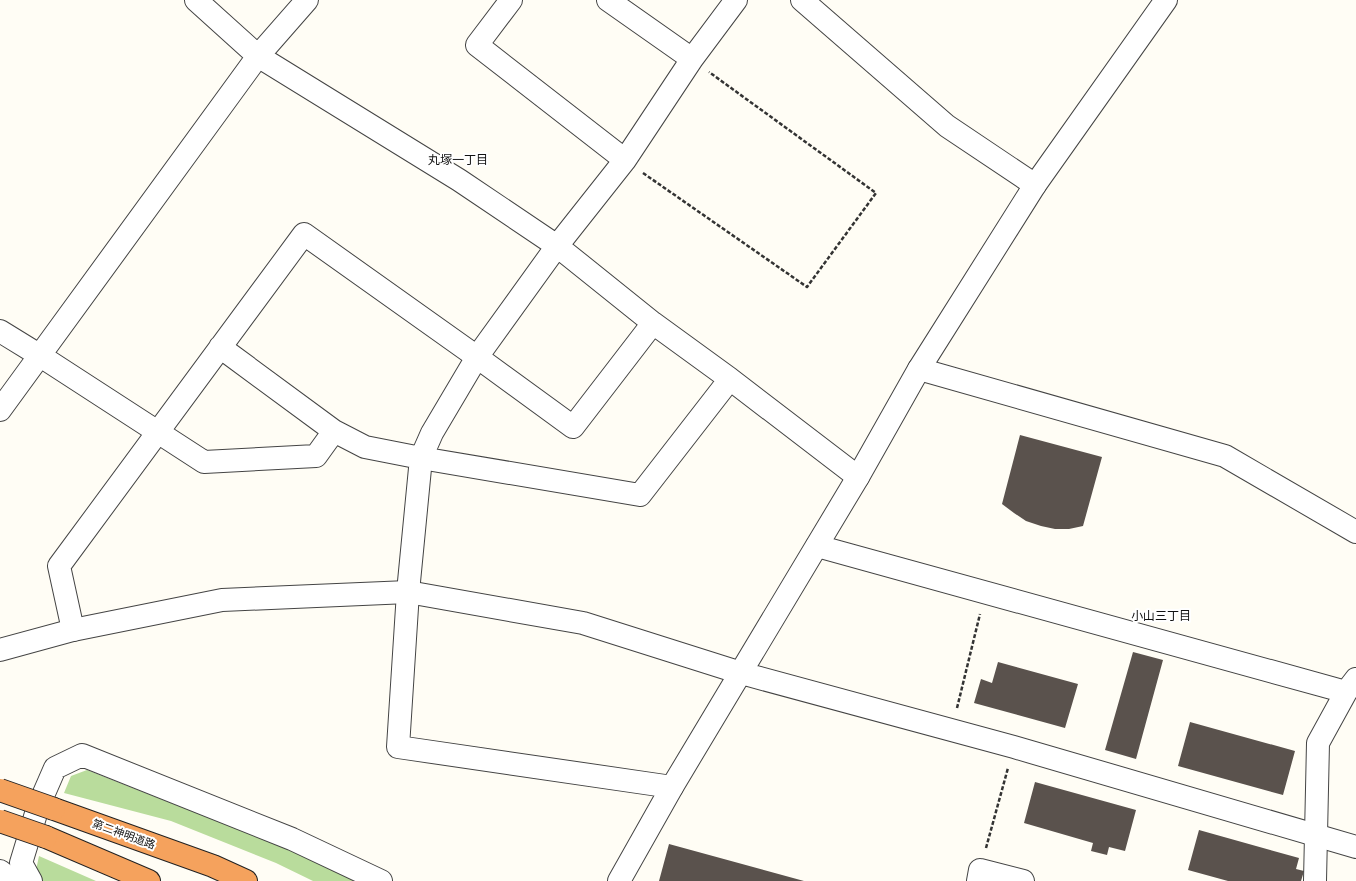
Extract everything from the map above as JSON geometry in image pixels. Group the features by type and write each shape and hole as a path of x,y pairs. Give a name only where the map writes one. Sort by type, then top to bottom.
{"highway":[{"name":"第二神明道路","path":"0,790 213,866 246,881"},
{"path":"0,821 46,837 149,881"}],"street":[{"path":"196,0 258,56 459,180 557,246 653,323 730,379 858,477"},
{"path":"0,410 258,56 307,0"},
{"path":"511,0 478,45 625,160"},
{"path":"608,0 692,59"},
{"path":"672,787 398,747 408,592 421,458 432,433 478,357 557,246 625,160 692,59 736,0"},
{"path":"802,0 947,126 1035,185"},
{"path":"620,881 672,787 858,477 919,369 1035,185 1166,0"},
{"path":"73,630 59,566 304,234 478,357 573,427 653,323"},
{"path":"0,331 204,462 316,456 334,431"},
{"path":"220,347 334,431 366,447 421,458 640,495 730,379"},
{"path":"919,369 1225,456 1356,532"},
{"path":"817,546 985,593 1351,685 1318,743 1315,881"},
{"path":"0,650 73,630 222,600 408,592 582,623 741,673 1014,747 1356,847"},
{"path":"31,881 21,863 38,807 55,768 82,755 292,838 381,881"},
{"path":"0,871 12,881"},
{"path":"979,876 1023,881"}],"path":[{"path":"625,160 807,287 876,193 692,59"},
{"path":"952,730 985,593"},
{"path":"979,876 1014,747"}],"green space":[{"path":"87,770 313,859 359,881 313,881 276,863 171,821 64,793 71,776"},
{"path":"39,856 96,881 42,881 36,870"}],"building":[{"path":"1020,435 1102,457 1083,526 1069,529 1055,529 1041,526 1026,521 1002,504"},
{"path":"1133,652 1163,660 1136,759 1105,750"},
{"path":"998,662 1078,684 1065,728 974,703 981,679 992,683"},
{"path":"1190,722 1295,751 1283,795 1178,766"},
{"path":"1035,782 1136,810 1125,851 1109,847 1107,855 1091,851 1093,843 1024,823"},
{"path":"1199,830 1299,858 1296,869 1304,871 1301,881 1228,881 1188,870"},
{"path":"669,844 804,881 659,881"}],"district":[{"name":"丸塚一丁目","path":"458,160"},
{"name":"小山三丁目","path":"1161,616"}]}
